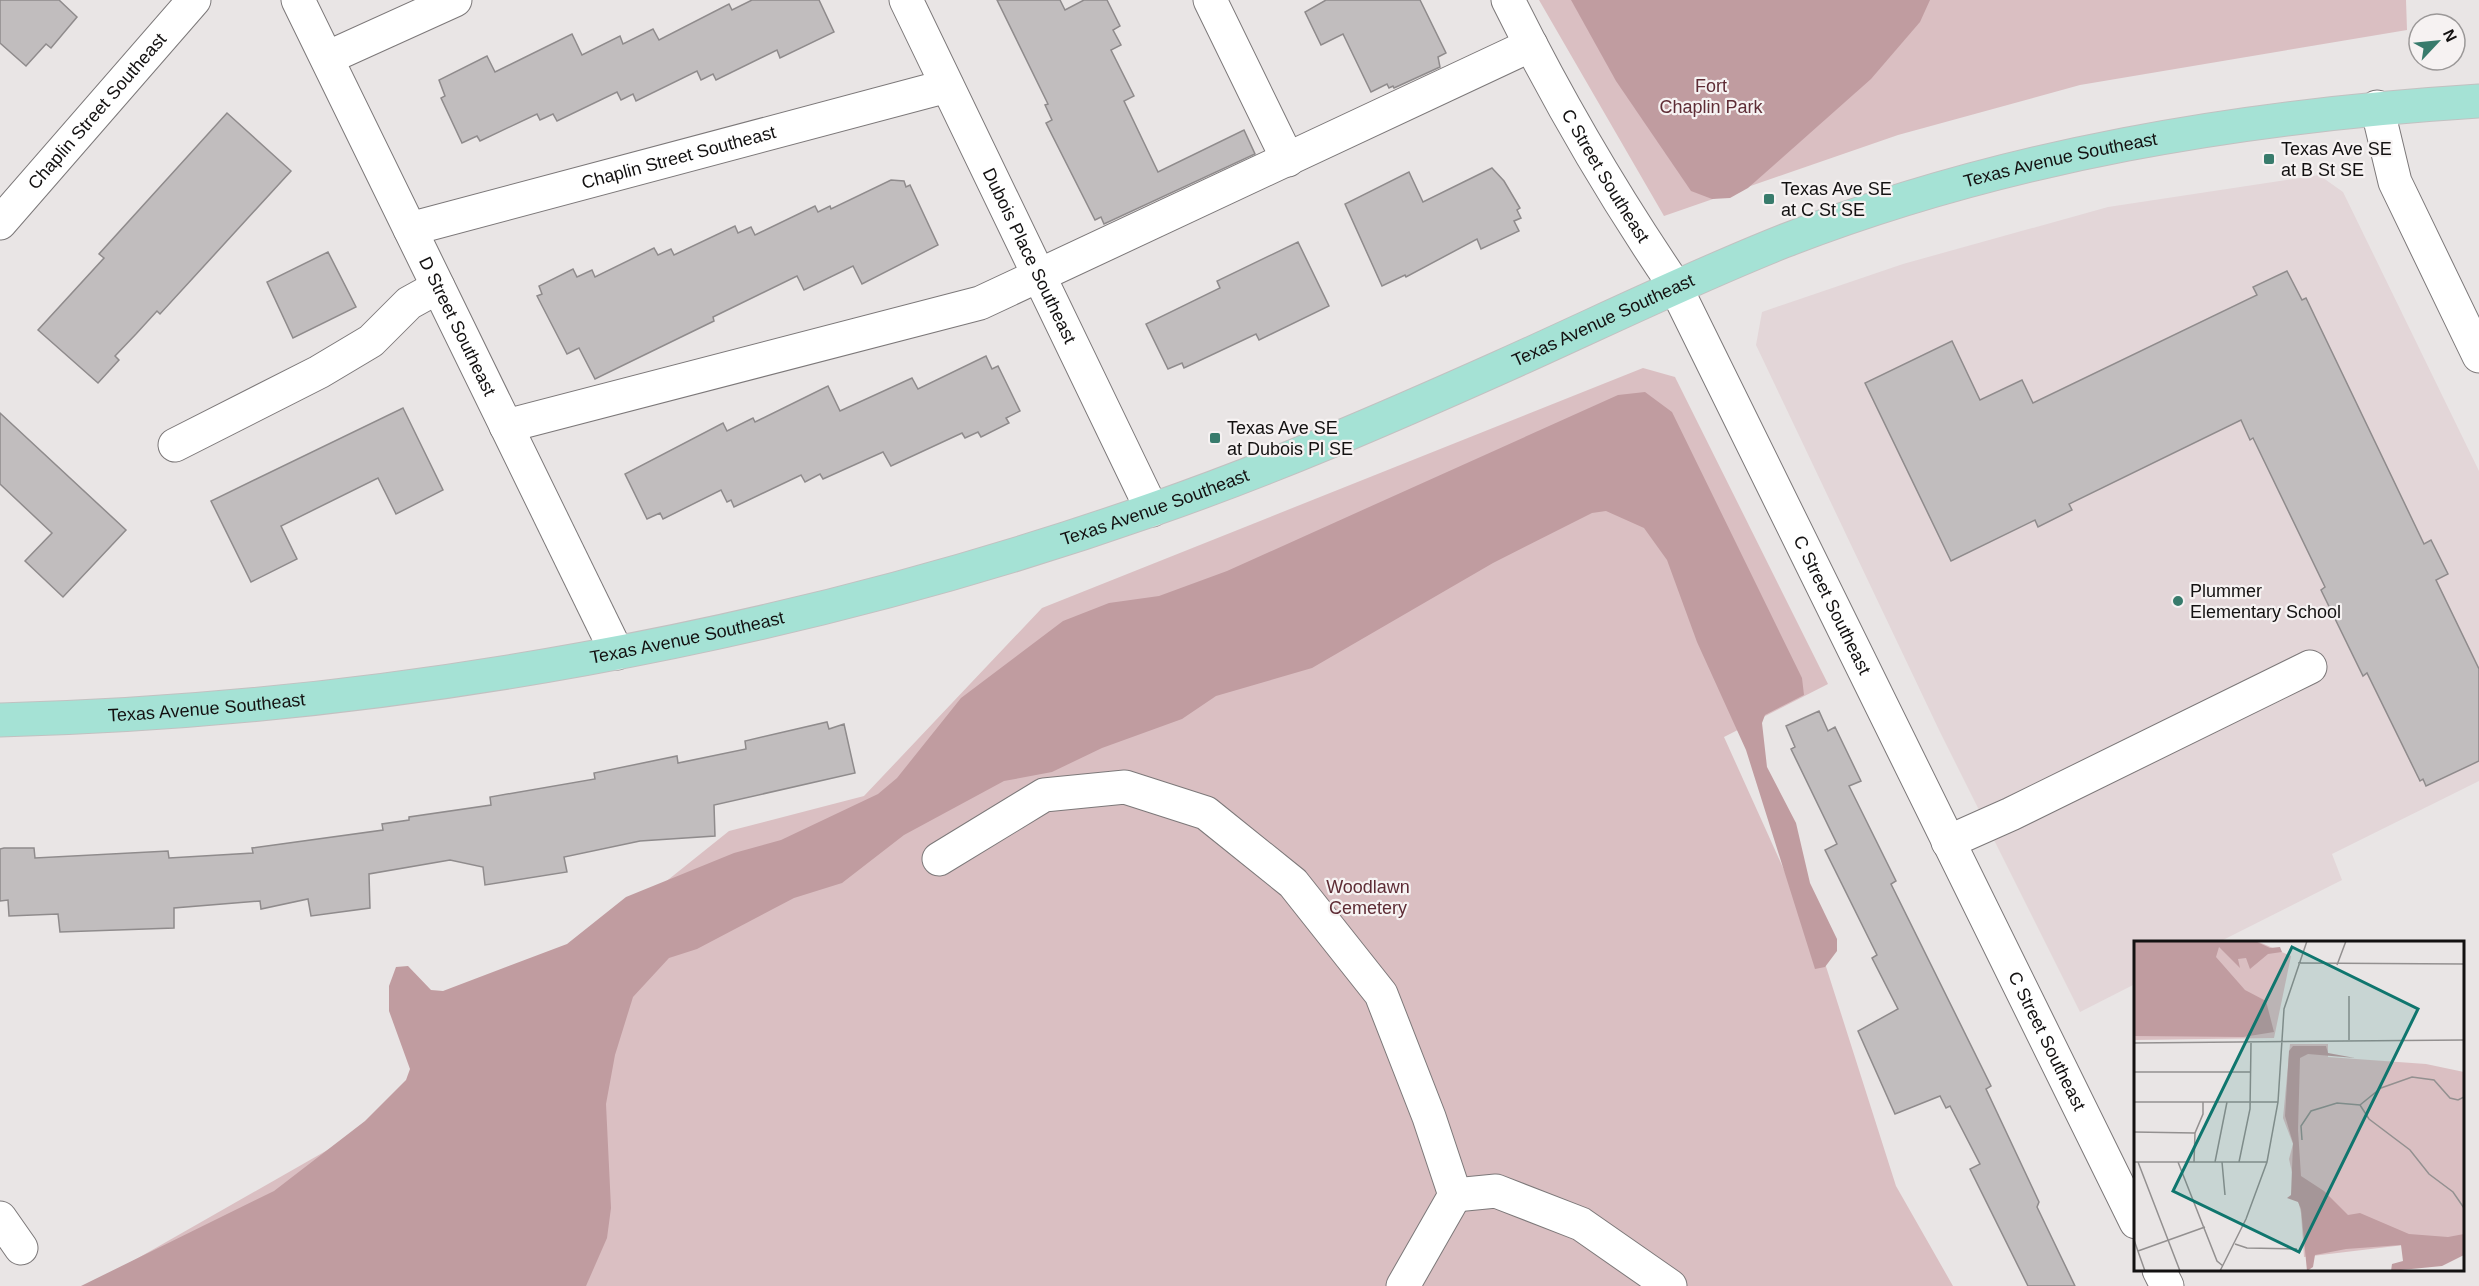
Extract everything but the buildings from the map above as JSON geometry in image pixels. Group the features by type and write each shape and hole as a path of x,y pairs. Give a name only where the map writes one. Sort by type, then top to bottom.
{"main road":[{"name":"Texas Avenue Southeast","path":"0,720 209,710 297,701 617,653 776,619 1036,548 1152,510 1317,446 1504,366 1675,286 1853,216 1941,189 2026,166 2224,126 2377,107 2479,101"}],"street":[{"name":"Chaplin Street Southeast","path":"0,223 194,0"},
{"name":"D Street Southeast","path":"298,0 617,653"},
{"path":"327,58 455,0"},
{"name":"Dubois Place Southeast","path":"906,0 1152,510"},
{"path":"1210,0 1288,160"},
{"name":"C Street Southeast","path":"1508,0 1618,201 1675,286 2134,1218"},
{"path":"506,426 980,303 1531,45"},
{"name":"Chaplin Street Southeast","path":"410,229 947,86"},
{"path":"2377,107 2395,182 2479,356"},
{"path":"175,445 350,354 371,341 409,303 438,287"},
{"path":"1948,842 2011,814 2310,667"},
{"path":"939,859 1044,795 1125,787 1206,813 1293,883 1381,993 1429,1117 1455,1195 1403,1286"},
{"path":"1455,1195 1496,1191 1581,1224 1670,1286"},
{"path":"0,1218 21,1248"},
{"path":"2160,1271 2167,1286"}],"shaded area":[{"name":"Plummer Elementary School","path":"2319,175 2343,192 2479,471 2479,781 2332,854 2342,880 2221,941 2134,941 2134,985 2080,1012 1940,732 1756,345 1762,312 1903,264 2108,207"}],"green space":[{"name":"Fort Chaplin Park","path":"1539,0 2406,0 2407,30 2080,85 1898,135 1664,216"},
{"path":"1571,0 1930,0 1920,22 1871,79 1748,188 1730,198 1712,199 1691,191 1616,81"},
{"name":"Woodlawn Cemetery","path":"1643,368 1675,377 1828,684 1724,737 1822,954 1896,1186 1953,1286 89,1286 338,1144 729,831 864,796 1042,608"},
{"path":"1645,392 1672,412 1802,678 1804,695 1765,715 1762,723 1767,767 1796,823 1810,883 1837,939 1837,951 1825,967 1815,969 1746,750 1697,642 1667,560 1644,528 1606,511 1592,513 1493,563 1312,668 1216,696 1182,719 1102,748 1052,772 1004,781 904,835 842,883 794,898 697,949 669,958 633,997 615,1055 606,1104 611,1208 607,1238 586,1286 81,1286 274,1191 365,1121 406,1080 410,1069 389,1011 389,986 396,967 408,966 431,990 443,991 567,944 626,897 734,853 781,840 878,794 897,778 961,698 1063,621 1109,603 1159,596 1227,571 1618,395"}],"place":[{"name":"Texas Ave SE at B St SE","path":"2269,159"},
{"name":"Texas Ave SE at C St SE","path":"1769,199"},
{"name":"Texas Ave SE at Dubois Pl SE","path":"1215,438"},
{"name":"Plummer Elementary School","path":"2178,601"}]}
